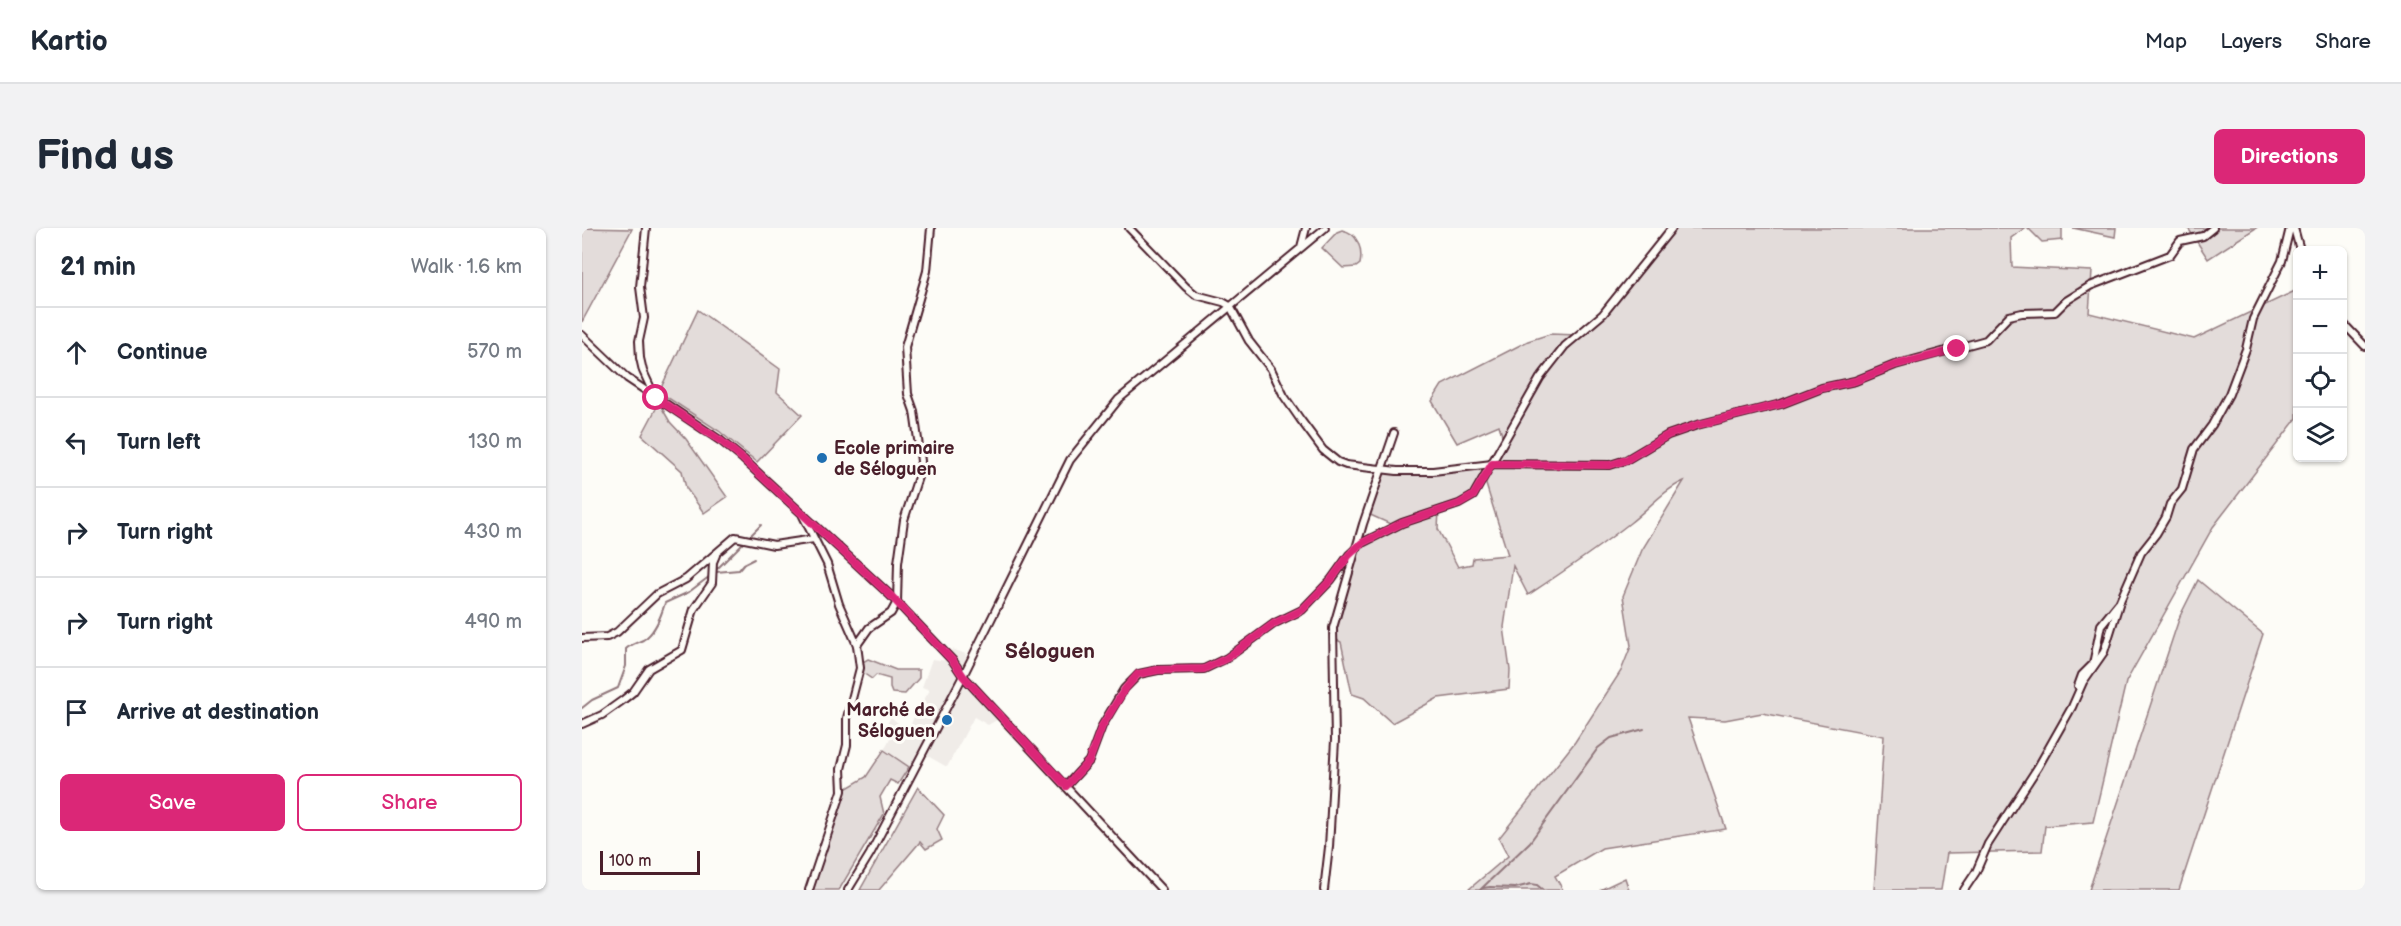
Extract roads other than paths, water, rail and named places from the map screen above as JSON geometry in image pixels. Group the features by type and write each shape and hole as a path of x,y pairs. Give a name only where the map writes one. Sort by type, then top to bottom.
{"street":[{"path":"646,228 640,287 644,318 639,341 643,371 656,398"},
{"path":"857,645 869,628 891,614 897,602 898,563 904,520 921,461 914,411 908,394 905,347 927,272 931,228"},
{"path":"1129,228 1186,287 1196,294 1230,306 1248,341 1271,369 1284,396 1323,450 1338,462 1381,469 1433,471 1492,464 1610,465 1626,460 1668,435 1697,425 1781,404 1822,388 1855,381 1895,365 1986,340 2009,316 2022,312 2055,312 2066,301 2090,286 2170,255 2180,241 2203,236 2213,228"},
{"path":"1301,248 1306,228"},
{"path":"848,890 870,854 963,676 1070,460 1119,399 1325,228"},
{"path":"1066,786 1079,775 1089,761 1102,726 1125,689 1138,674 1158,670 1204,669 1227,658 1275,623 1302,610 1362,543 1402,523 1459,504 1473,496 1546,370 1565,346 1603,314 1672,228"},
{"path":"2292,228 2299,246"},
{"path":"1964,890 1976,872 1988,844 2038,767 2083,682 2104,652 2120,601 2141,554 2156,534 2166,517 2170,504 2185,482 2194,449 2212,425 2229,394 2246,349 2253,319 2282,261 2292,228"},
{"path":"2347,326 2365,346"},
{"path":"582,335 627,378 721,441 897,602 1162,890"},
{"path":"1324,890 1329,847 1335,741 1333,628 1356,548 1394,433"},
{"path":"801,512 827,564 839,604 857,645 860,668 848,718 847,745 841,769 842,791 809,890"},
{"path":"582,638 607,637 617,632 657,594 686,579 735,537 774,545 814,539"},
{"path":"582,723 602,715 623,700 633,692 649,669 682,650 694,609 712,583 713,562 717,552"},
{"path":"2077,696 2082,675 2093,664 2101,625 2120,601"}],"waterway":[{"path":"714,572 761,525"},
{"path":"716,572 739,570 744,564 754,559"},
{"path":"582,708 592,700 618,688 626,666 626,649 651,633 665,603 689,592 710,576"},
{"path":"1480,890 1530,842 1598,748 1611,738 1644,729"},
{"path":"1483,888 1515,888 1531,884 1543,890"}],"place":[{"name":"Ecole primaire de Séloguen","path":"822,458"},
{"name":"Marché de Séloguen","path":"947,720"}],"district":[{"name":"Séloguen","path":"1050,651"}]}
